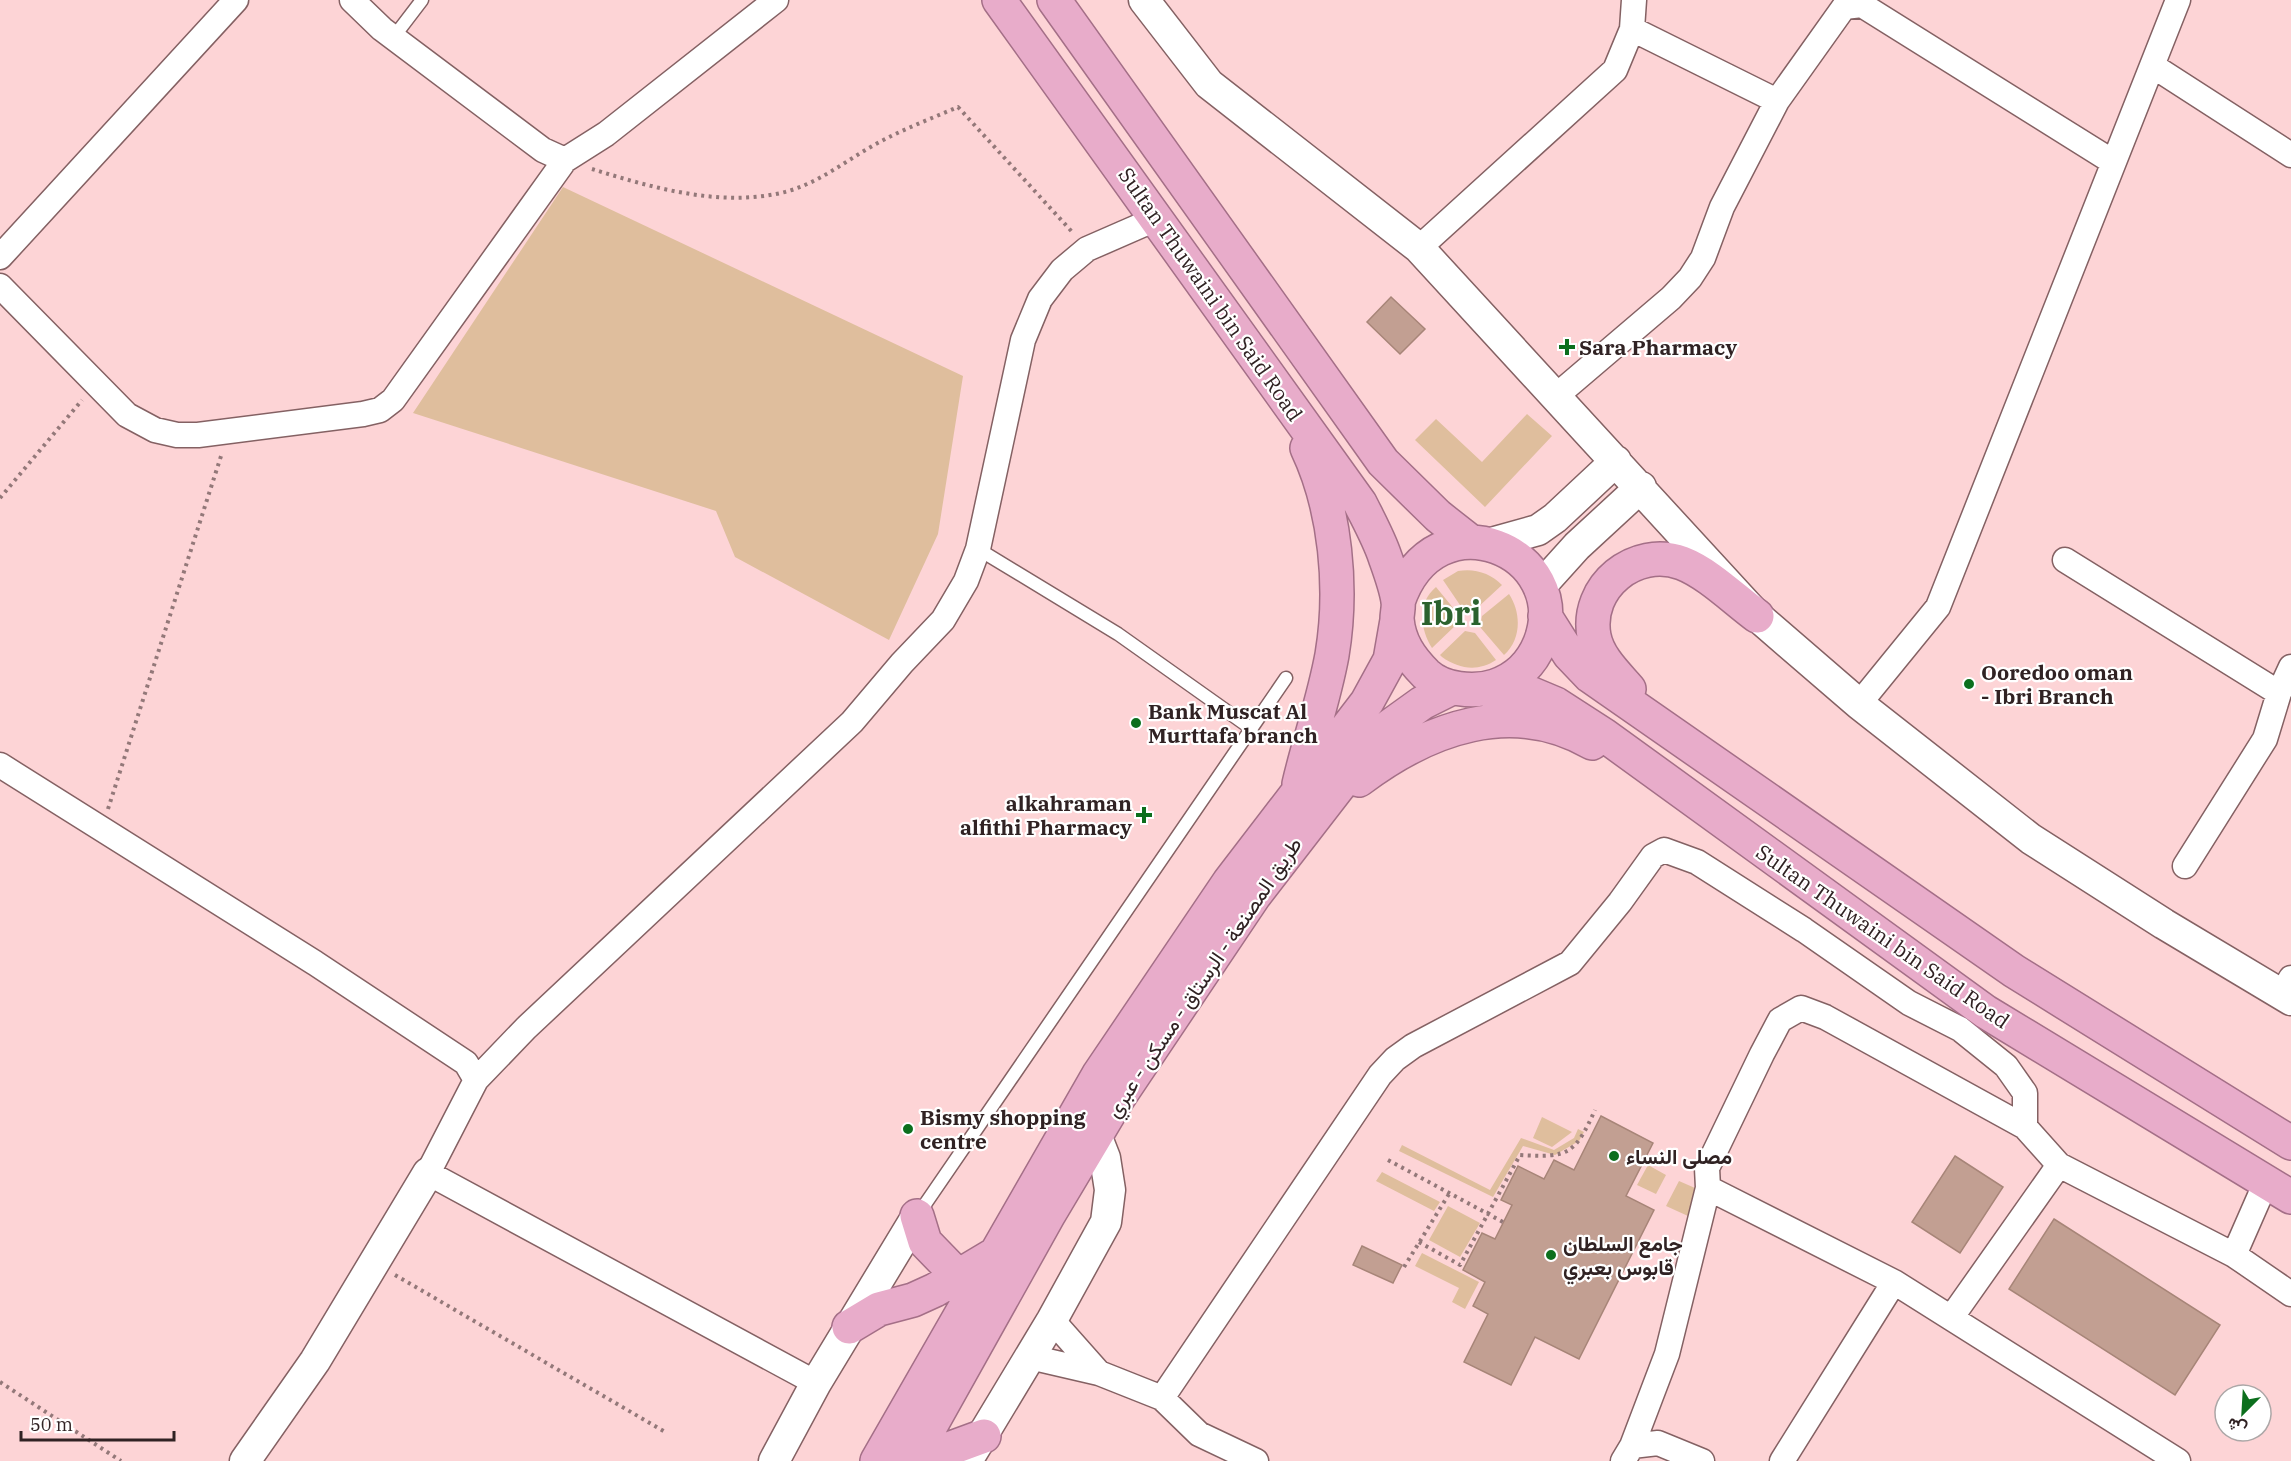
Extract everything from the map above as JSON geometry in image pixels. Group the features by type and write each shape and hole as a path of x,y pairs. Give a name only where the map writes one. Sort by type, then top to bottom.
{"highway":[{"name":"Sultan Thuwaini bin Said Road","path":"999,0 1158,218 1360,503 1385,556 1397,610"},
{"name":"Sultan Thuwaini bin Said Road","path":"1054,0 1383,462 1438,516 1479,543"},
{"path":"1261,365 1314,465 1333,544 1335,605 1332,655 1306,805"},
{"path":"1543,602 1540,643 1526,667 1511,679 1494,686 1464,689 1430,678 1413,662 1401,641 1397,610 1410,574 1432,553 1451,544 1479,543 1519,559 1543,602 1569,654 1590,676 2014,971 2291,1143"},
{"path":"1662,726 1600,654 1594,636 1593,617 1598,598 1608,582 1624,569 1642,561 1662,559 1682,563 1757,616"},
{"name":"طريق المصنعة - الرستاق - مسكن - عبري","path":"911,1461 1096,1135 1190,989 1254,896 1376,686 1390,660 1397,610"},
{"name":"Sultan Thuwaini bin Said Road","path":"1464,689 1525,691 1556,704 1986,1012 2278,1190"},
{"name":"طريق المصنعة - الرستاق - مسكن - عبري","path":"877,1461 993,1255 1099,1074 1229,882 1390,726 1422,703 1464,689"},
{"path":"1306,805 1368,773 1412,744 1455,727 1511,721 1536,723 1584,738 1685,795"},
{"path":"917,1216 925,1242 958,1276"},
{"path":"849,1327 879,1309 926,1295 993,1255"},
{"path":"916,1461 975,1448"}],"street":[{"path":"0,257 236,0"},
{"path":"352,0 393,38 543,150 566,160"},
{"path":"0,286 127,415 154,430 177,435 363,414 380,410 393,400 566,160 606,134 776,0"},
{"path":"1144,0 1209,84 1419,248 1641,487 1757,616 1859,704 2031,838 2164,924 2288,991"},
{"path":"1419,248 1615,70 1632,29 1634,0"},
{"path":"1859,704 1938,608 2178,0"},
{"path":"1556,396 1671,298 1690,278 1703,258 1722,207 1777,100 1844,7 1862,5 2113,162"},
{"path":"1632,29 1777,100"},
{"path":"2153,66 2291,155"},
{"path":"245,1461 296,1391 428,1173 476,1080 526,1028 852,722 943,620 966,581 978,549 1023,340 1032,315 1051,283 1062,270 1087,249 1158,218"},
{"path":"1479,543 1538,530 1555,518 1616,460"},
{"path":"1543,602 1577,546 1641,487"},
{"path":"2065,560 2279,693"},
{"path":"2185,867 2265,739 2279,693 2291,667"},
{"path":"0,765 315,963 466,1063 476,1080"},
{"path":"1162,1398 1380,1075 1395,1059 1413,1046 1569,963 1613,911 1653,856 1664,850 1676,852 1697,862 1804,930 1909,1003 1960,1029 2006,1066 2025,1094 2025,1127"},
{"path":"1627,1454 1666,1354 1708,1188 1707,1168 1780,1020 1801,1008 1836,1022 2025,1127 2059,1165 2234,1255 2291,1294"},
{"path":"975,1448 1052,1320 1102,1230 1108,1212 1108,1176 1096,1135"},
{"path":"1952,1318 2059,1165"},
{"path":"428,1173 816,1383"},
{"path":"1708,1188 1894,1282 2178,1461"},
{"path":"2234,1255 2278,1190"},
{"path":"774,1461 816,1383 917,1216"},
{"path":"1782,1461 1894,1282"},
{"path":"1052,1320 1099,1373"},
{"path":"1030,1357 1099,1373 1162,1398 1199,1434 1256,1461"},
{"path":"1627,1454 1658,1443 1702,1461"}],"lane":[{"path":"393,38 422,0"},
{"path":"978,549 1118,634 1252,729"},
{"path":"917,1216 1286,678"}],"path":[{"path":"566,160 670,191 752,197 777,194 830,174 874,145 958,106 1087,249"},
{"path":"0,498 97,382"},
{"path":"102,829 229,430"},
{"path":"1419,1242 1460,1265 1520,1155 1552,1157 1580,1143 1595,1110"},
{"path":"1388,1160 1503,1222"},
{"path":"1404,1267 1449,1194"},
{"path":"374,1262 667,1432"},
{"path":"0,1382 121,1461"}],"shaded area":[{"path":"563,187 963,376 938,534 889,640 735,557 716,511 413,413"},
{"path":"1527,414 1552,436 1485,507 1415,440 1436,419 1482,462"},
{"path":"1458,571 1482,572 1493,577 1502,585 1475,610 1462,608 1443,580"},
{"path":"1436,587 1459,615 1457,624 1432,648 1425,633 1422,616 1426,601"},
{"path":"1509,594 1516,609 1518,625 1514,641 1504,655 1480,627 1482,616"},
{"path":"1465,631 1475,633 1496,660 1489,664 1469,668 1442,657 1440,655"},
{"path":"1542,1117 1572,1132 1552,1147 1533,1138"},
{"path":"1578,1129 1584,1132 1579,1141 1555,1155 1523,1146 1493,1197 1399,1151 1402,1145 1490,1190 1521,1138 1554,1150 1574,1138"},
{"path":"1648,1165 1666,1175 1656,1194 1637,1185"},
{"path":"1382,1172 1440,1202 1434,1211 1376,1181"},
{"path":"1679,1181 1695,1188 1688,1216 1666,1206"},
{"path":"1448,1206 1480,1223 1460,1257 1429,1240"},
{"path":"1422,1253 1479,1282 1465,1309 1452,1302 1459,1288 1415,1266"}],"building":[{"path":"1391,297 1425,329 1400,354 1367,322"},
{"name":"جامع السلطان قابوس بعبري","path":"1601,1116 1653,1143 1626,1196 1654,1210 1579,1359 1535,1337 1511,1385 1464,1362 1488,1314 1473,1306 1485,1282 1463,1270 1482,1233 1495,1239 1512,1205 1501,1200 1518,1166 1544,1179 1554,1160 1574,1170"},
{"path":"1955,1156 2003,1187 1960,1253 1912,1222"},
{"path":"2054,1219 2220,1325 2175,1395 2009,1289"},
{"path":"1362,1246 1402,1265 1393,1283 1353,1265"}],"place":[{"name":"Sara Pharmacy","path":"1567,347"},
{"name":"Ooredoo oman - Ibri Branch","path":"1969,684"},
{"name":"Bank Muscat Al Murttafa branch","path":"1136,723"},
{"name":"alkahraman alfithi Pharmacy","path":"1144,815"},
{"name":"Bismy shopping centre","path":"908,1129"},
{"name":"مصلى النساء","path":"1614,1156"},
{"name":"جامع السلطان قابوس بعبري","path":"1551,1255"}],"district":[{"name":"Ibri","path":"1451,612"}]}
